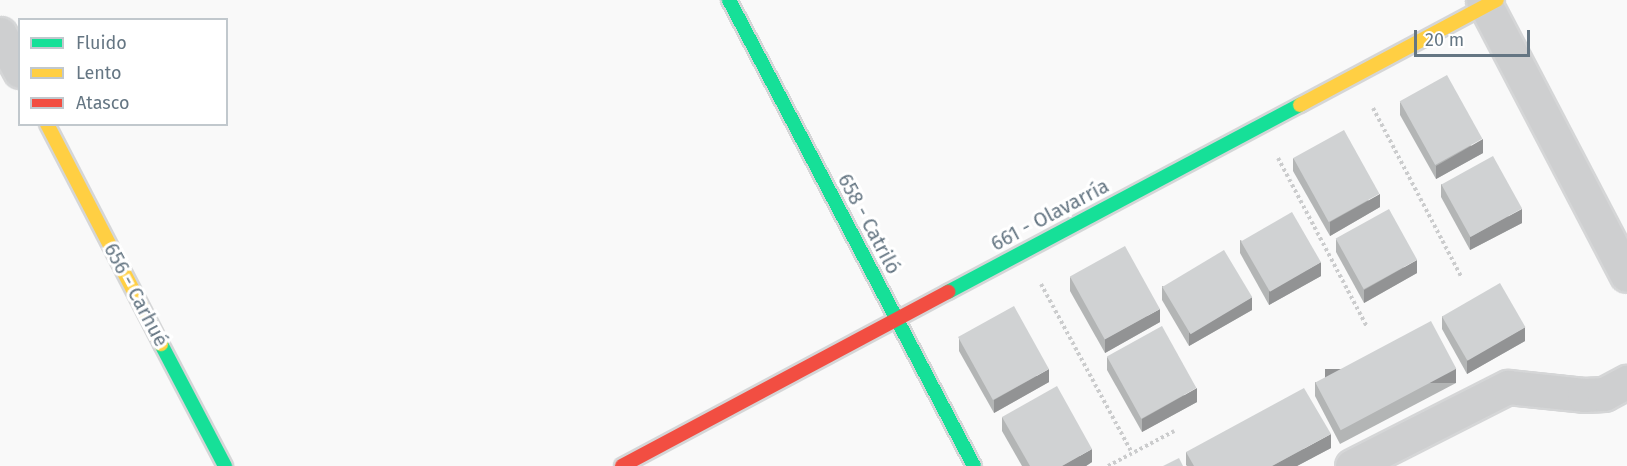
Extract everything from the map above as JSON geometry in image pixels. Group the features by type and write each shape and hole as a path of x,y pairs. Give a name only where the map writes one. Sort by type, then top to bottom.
{"street":[{"name":"658 - Catriló","path":"729,0 974,466"},
{"name":"661 - Olavarría","path":"622,466 1489,2"},
{"path":"1489,2 1627,275"},
{"path":"0,34 18,67"},
{"name":"656 - Carhué","path":"48,126 225,466"},
{"path":"1353,466 1508,387 1584,395 1604,394 1627,382"}],"path":[{"path":"1356,75 1461,276"},
{"path":"1261,125 1367,327"},
{"path":"1024,252 1132,453"},
{"path":"1108,466 1174,431"}],"building":[{"path":"1447,75 1482,139 1435,165 1400,101"},
{"path":"1344,130 1379,194 1329,222 1293,158"},
{"path":"1493,156 1522,208 1470,237 1441,185"},
{"path":"1389,209 1417,260 1364,289 1336,239"},
{"path":"1292,212 1321,262 1270,292 1241,242"},
{"path":"1125,246 1160,309 1105,340 1070,277"},
{"path":"1224,250 1252,297 1191,334 1162,287"},
{"path":"1500,283 1526,327 1467,361 1442,316"},
{"path":"1014,306 1049,369 993,400 958,337"},
{"path":"1431,321 1456,369 1341,430 1315,383"},
{"path":"1162,326 1196,388 1141,419 1107,357"},
{"path":"1057,386 1092,449 1062,466 1030,466 1002,417"},
{"path":"1304,388 1331,434 1272,466 1194,466 1186,452"},
{"path":"1179,458 1183,466 1163,466"}],"traffic: fast":[{"path":"729,0 974,466"},
{"path":"948,292 1300,105"},
{"path":"161,344 225,466"}],"traffic: slow":[{"path":"1300,105 1497,0"},
{"path":"48,126 161,344"}],"traffic: jam":[{"path":"622,466 948,292"}]}
